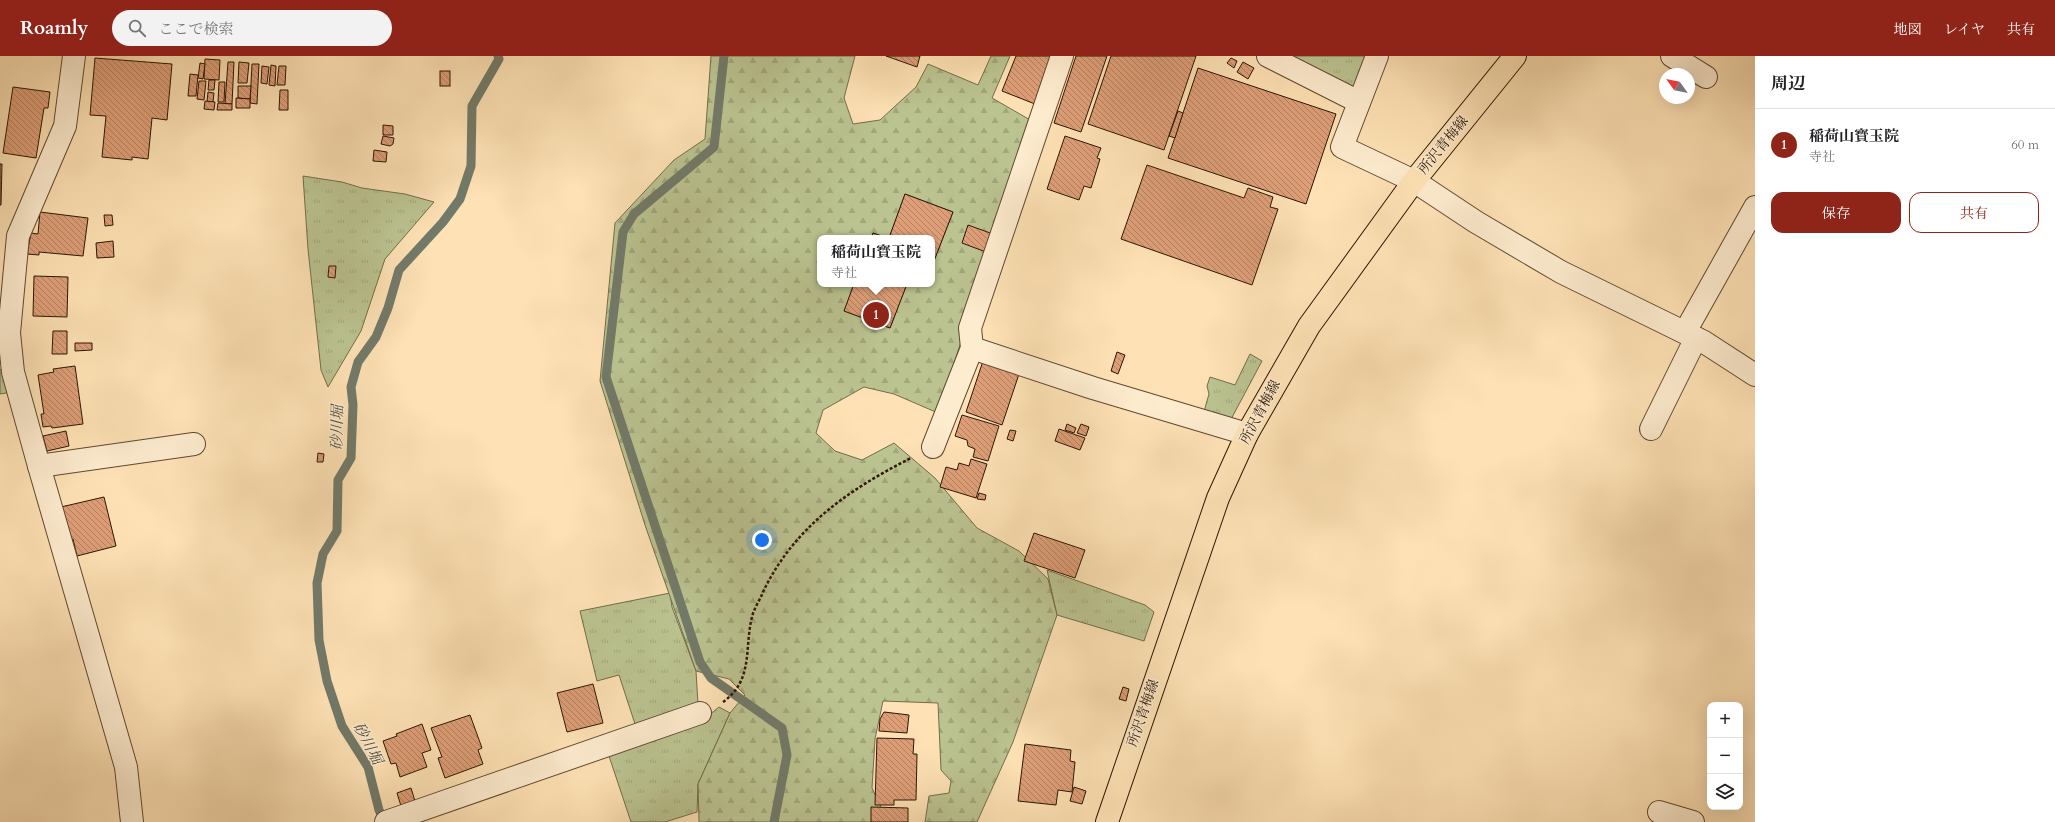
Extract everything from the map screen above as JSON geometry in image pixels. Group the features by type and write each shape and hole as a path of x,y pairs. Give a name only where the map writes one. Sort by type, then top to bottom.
{"main road":[{"name":"所沢青梅線","path":"1107,822 1218,498 1247,434 1309,326 1414,181 1515,56"}],"street":[{"path":"74,56 65,126 18,236 7,367 38,466 126,767 132,822"},
{"path":"933,447 972,348 970,328 1062,56"},
{"path":"1268,56 1359,102"},
{"path":"1377,56 1342,147 1414,181 1476,222 1561,272 1690,335 1755,375"},
{"path":"1672,56 1706,77"},
{"path":"1651,430 1690,335 1755,207"},
{"path":"972,348 1093,388 1247,434"},
{"path":"38,466 194,444"},
{"path":"393,819 700,713"},
{"path":"1660,812 1692,822"}],"path":[{"path":"734,694 746,669 752,616 774,569 805,530 846,494 933,447"}],"green space":[{"path":"711,56 855,56 844,98 853,124 880,120 916,87 928,64 978,85 991,56 1010,56 992,98 1032,121 938,413 894,394 864,387 823,410 816,433 835,451 862,460 894,443 935,478 977,528 1019,551 1048,579 1057,615 1013,742 977,822 925,822 929,796 949,793 951,781 941,770 938,703 883,701 875,739 872,788 888,822 699,822 698,784 730,713 745,695 729,679 696,671 645,525 600,381 615,223 674,160 705,139"},
{"path":"1283,56 1368,56 1355,87 1351,88"},
{"path":"303,176 342,182 362,188 405,194 434,202 385,259 361,331 328,387 321,370 308,249"},
{"path":"1250,354 1262,361 1229,423 1203,415 1209,394 1207,386 1210,377 1235,385"},
{"path":"0,369 10,377 12,392 0,394"},
{"path":"1047,570 1145,605 1154,612 1144,641 1057,615"},
{"path":"670,593 672,607 696,671 698,704 635,724 619,675 597,681 580,611"},
{"path":"719,707 730,713 698,784 697,812 665,822 631,822 608,753 708,716"}],"building":[{"path":"886,56 920,56 917,67"},
{"path":"1016,56 1054,56 1035,104 1002,91"},
{"path":"1076,56 1107,56 1081,132 1054,123"},
{"path":"1111,56 1196,56 1164,150 1088,124"},
{"path":"95,58 172,64 167,120 152,118 148,159 132,157 132,160 102,157 106,116 90,115"},
{"path":"1231,58 1237,61 1234,68 1227,63"},
{"path":"205,59 220,60 219,80 204,79"},
{"path":"228,62 234,62 232,104 225,104"},
{"path":"239,62 249,63 247,83 238,83"},
{"path":"1243,62 1254,68 1248,79 1237,72"},
{"path":"200,63 205,64 203,79 198,78"},
{"path":"252,64 259,64 257,104 250,103"},
{"path":"271,65 276,66 275,86 269,85"},
{"path":"262,66 269,67 267,84 261,83"},
{"path":"279,66 286,66 285,85 277,85"},
{"path":"1198,68 1336,114 1306,204 1168,158"},
{"path":"440,71 450,71 450,86 440,86"},
{"path":"190,74 198,75 196,96 188,96"},
{"path":"209,80 215,80 214,90 208,90"},
{"path":"199,81 206,81 204,100 197,99"},
{"path":"219,82 225,82 224,102 218,102"},
{"path":"238,86 251,86 250,99 238,98"},
{"path":"13,87 50,92 48,108 44,108 36,158 3,153"},
{"path":"280,90 288,90 288,110 279,110"},
{"path":"208,92 214,93 213,102 207,102"},
{"path":"236,98 250,99 250,108 236,108"},
{"path":"205,101 215,102 214,110 204,109"},
{"path":"218,103 232,104 232,110 217,110"},
{"path":"1178,111 1183,113 1175,138 1169,136"},
{"path":"383,125 393,126 393,135 383,135"},
{"path":"383,136 394,138 393,144 390,146 381,144"},
{"path":"1065,136 1101,148 1097,158 1100,159 1091,188 1084,186 1079,200 1047,189"},
{"path":"374,150 387,152 386,162 373,161"},
{"path":"0,164 2,164 1,205 0,205"},
{"path":"1147,165 1244,198 1248,188 1273,197 1270,207 1278,209 1252,285 1121,239"},
{"path":"905,194 953,212 935,258 935,235 890,235"},
{"path":"40,212 88,218 83,256 39,252 39,255 27,254 31,233 38,234"},
{"path":"104,215 112,215 113,225 105,226"},
{"path":"968,225 993,234 986,252 962,243"},
{"path":"113,241 114,257 97,258 96,243"},
{"path":"329,266 336,266 335,278 328,277"},
{"path":"34,276 68,277 67,317 33,316"},
{"path":"853,287 906,287 890,328 844,311"},
{"path":"53,331 67,331 67,354 52,354"},
{"path":"75,343 92,343 92,350 75,351"},
{"path":"1117,352 1125,355 1118,374 1111,371"},
{"path":"984,358 1020,371 1002,425 966,412"},
{"path":"75,366 83,424 52,428 51,426 43,427 41,414 44,414 38,375 54,372 53,369"},
{"path":"962,415 999,426 988,461 973,457 975,449 968,446 967,440 955,436"},
{"path":"1067,424 1076,428 1074,433 1065,430"},
{"path":"1081,424 1089,427 1086,436 1077,433"},
{"path":"1059,429 1085,438 1080,450 1055,441"},
{"path":"1010,430 1016,431 1013,441 1007,439"},
{"path":"66,431 69,446 47,451 43,436"},
{"path":"318,453 324,454 323,462 317,462"},
{"path":"971,459 987,464 976,498 940,487 946,467 957,470 959,463 969,466"},
{"path":"979,493 986,495 985,500 977,499"},
{"path":"104,497 116,546 77,556 73,539 70,540 61,507"},
{"path":"1034,533 1085,550 1075,578 1024,561"},
{"path":"593,684 603,723 567,732 557,693"},
{"path":"1123,687 1129,689 1126,701 1119,699"},
{"path":"884,712 909,715 907,733 879,731 880,719"},
{"path":"470,715 482,748 478,750 483,764 445,778 438,758 442,757 431,728"},
{"path":"422,724 431,750 422,753 427,767 400,777 396,763 391,764 383,741 397,736 396,734"},
{"path":"877,738 914,739 913,754 917,754 916,800 894,800 894,805 875,805"},
{"path":"1025,744 1071,750 1070,761 1075,762 1072,792 1058,790 1056,805 1018,801"},
{"path":"1074,787 1086,791 1082,804 1070,801"},
{"path":"411,788 415,801 401,806 397,793"},
{"path":"871,807 908,808 908,822 871,822"}],"waterway":[{"name":"砂川堀","path":"385,822 379,810 368,767 342,726 327,681 319,640 317,583 323,554 337,531 338,480 351,458 353,405 351,387 358,362 376,337 388,308 399,270 443,222 460,199 471,166 472,106 499,59 498,56"},
{"path":"724,56 714,147 634,214 623,232 606,377 700,662 711,678 782,728 787,755 774,822"}],"place":[{"name":"稲荷山寳玉院","path":"876,315"}]}
